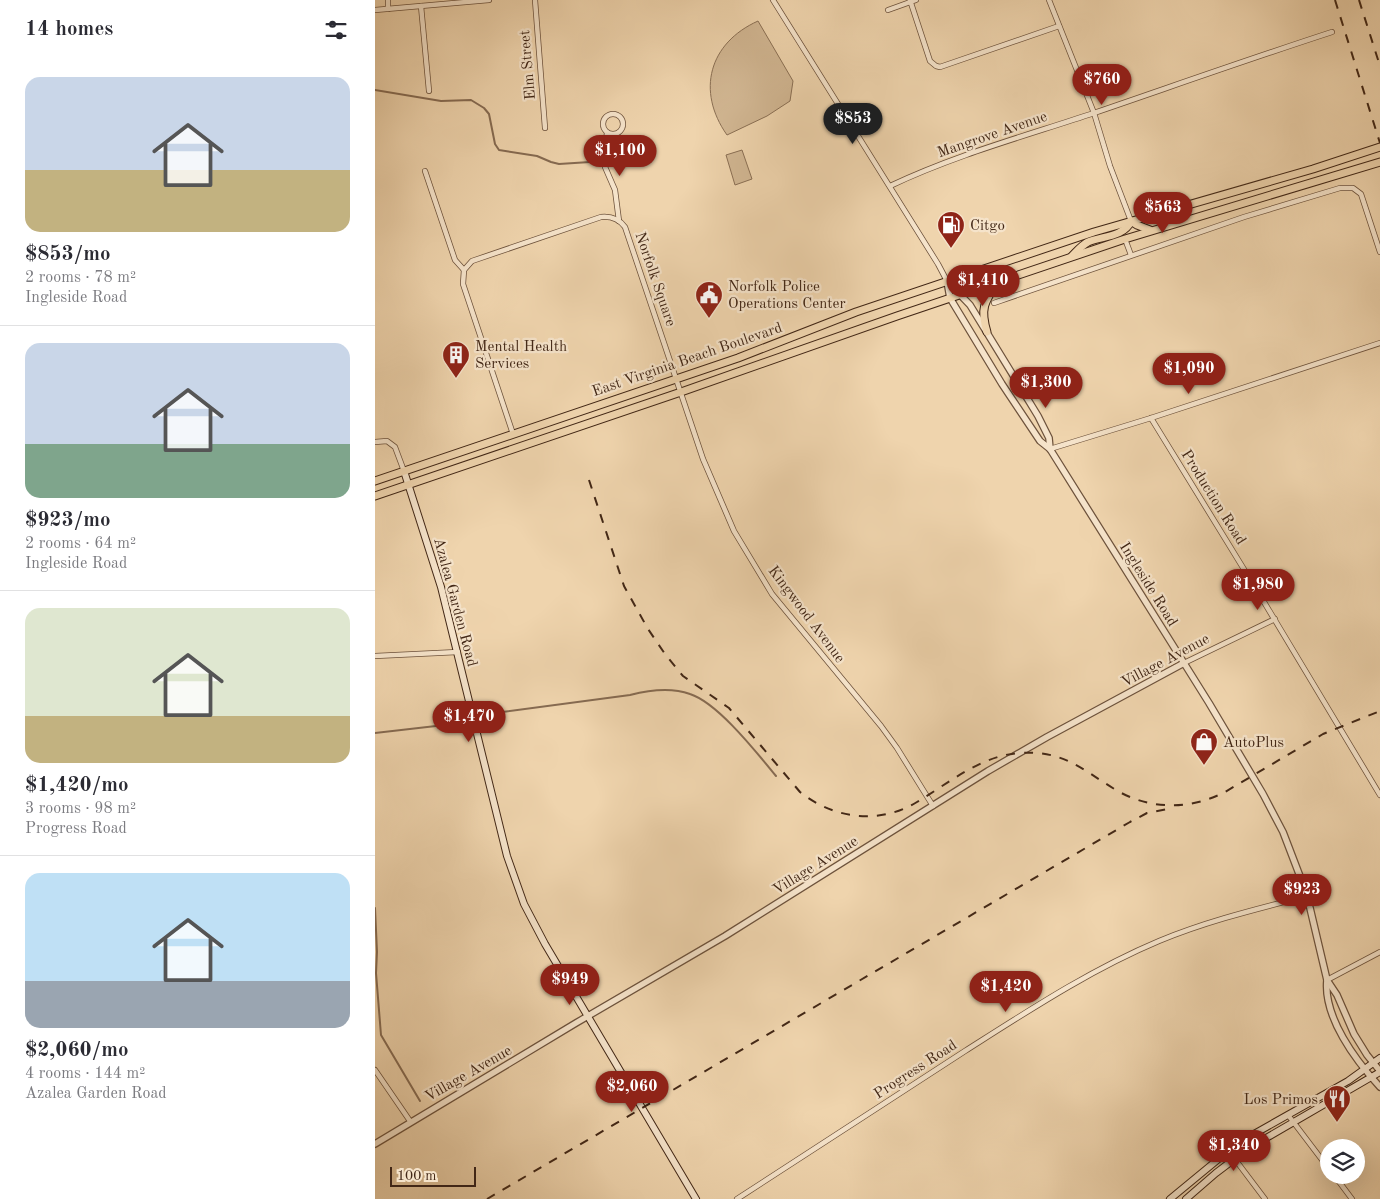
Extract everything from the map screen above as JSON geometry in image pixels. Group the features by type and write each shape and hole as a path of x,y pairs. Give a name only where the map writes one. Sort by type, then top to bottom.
{"main road":[{"name":"East Virginia Beach Boulevard","path":"375,481 738,358 856,312 947,281 1131,221 1380,147"},
{"name":"East Virginia Beach Boulevard","path":"375,496 1125,239 1380,162"},
{"path":"1070,258 1088,242 1122,232 1129,226 1131,221 1151,231"},
{"path":"987,332 983,310 987,297 998,282"},
{"name":"Azalea Garden Road","path":"403,471 441,587 507,856 515,880 534,924 696,1199"},
{"path":"1173,1198 1238,1143 1348,1081 1380,1058"},
{"path":"1186,1199 1234,1159 1372,1078 1380,1071"}],"street":[{"path":"387,9 388,0"},
{"path":"375,10 489,0"},
{"name":"Elm Street","path":"535,0 545,128"},
{"name":"Ingleside Road","path":"773,0 939,264 947,281 950,298 1002,384 1040,442 1050,449 1184,663 1245,764 1283,832 1307,896 1327,980 1327,999 1330,1007 1345,1040 1365,1070 1380,1087"},
{"path":"888,10 916,0"},
{"path":"1049,0 1079,72 1131,221"},
{"path":"910,1 930,61 936,66 943,66 1059,26"},
{"path":"421,6 429,91"},
{"name":"Mangrove Avenue","path":"890,186 920,172 1012,138 1094,113 1332,32"},
{"path":"607,133 617,134 623,129 623,122 619,116 613,114 604,119 603,126 607,133 605,167 615,190 619,221"},
{"path":"425,171 455,260 464,270 463,284 513,434"},
{"path":"1335,177 1340,188"},
{"path":"994,303 1244,217 1340,188 1353,188 1361,194 1380,252"},
{"name":"Norfolk Square","path":"464,270 472,261 601,217 610,217 619,221 625,227 681,392"},
{"path":"1125,239 1131,255"},
{"name":"Ingleside Road","path":"947,281 970,305 987,332 1038,416 1049,438 1050,449"},
{"path":"1050,449 1380,344"},
{"name":"Kingwood Avenue","path":"681,392 715,489 734,531 754,564 773,594 881,726 933,806"},
{"name":"Production Road","path":"1151,418 1275,618 1380,795"},
{"path":"375,442 387,441 394,446 403,471"},
{"name":"Village Avenue","path":"375,1144 725,936 1047,737 1184,663 1275,618"},
{"path":"375,656 458,652"},
{"name":"Progress Road","path":"737,1199 1010,1022 1090,974 1150,944 1178,933 1216,920 1307,896"},
{"path":"1327,980 1380,952"},
{"name":"Ingleside Road","path":"1327,980 1337,995 1354,1034 1380,1071"},
{"path":"375,1070 411,1121"},
{"path":"1288,1115 1320,1157"},
{"path":"1228,1150 1265,1199"},
{"path":"1340,1184 1352,1199"}],"shaded area":[{"path":"758,21 793,81 790,101 767,116 727,135 717,118 712,102 710,85 713,70 718,55 728,42 741,30"},
{"path":"742,150 752,179 735,185 726,155"}],"waterway":[{"path":"375,90 441,101 471,100 484,108 489,114 495,144 499,150 537,156 559,164 590,162"},
{"path":"487,714 652,691 668,690 683,692 701,699 713,707 748,742 776,776"},
{"path":"375,733 462,723"},
{"path":"375,908 376,973 381,1035 420,1101"}],"railway":[{"path":"1335,0 1380,143"},
{"path":"1359,0 1380,66"},
{"path":"589,480 624,586 648,629 665,654 683,676 729,708 800,792 813,801 842,813 872,816 902,809 917,802 965,771 991,759 1019,753 1048,755 1071,762 1129,797 1156,804 1184,805 1212,798 1225,792 1323,734 1380,711"},
{"path":"487,1199 1130,822 1147,813 1168,809"}],"place":[{"name":"Citgo","path":"951,249"},
{"name":"Norfolk Police Operations Center","path":"709,319"},
{"name":"Mental Health Services","path":"456,379"},
{"name":"AutoPlus","path":"1204,766"},
{"name":"Los Primos","path":"1337,1123"}]}
